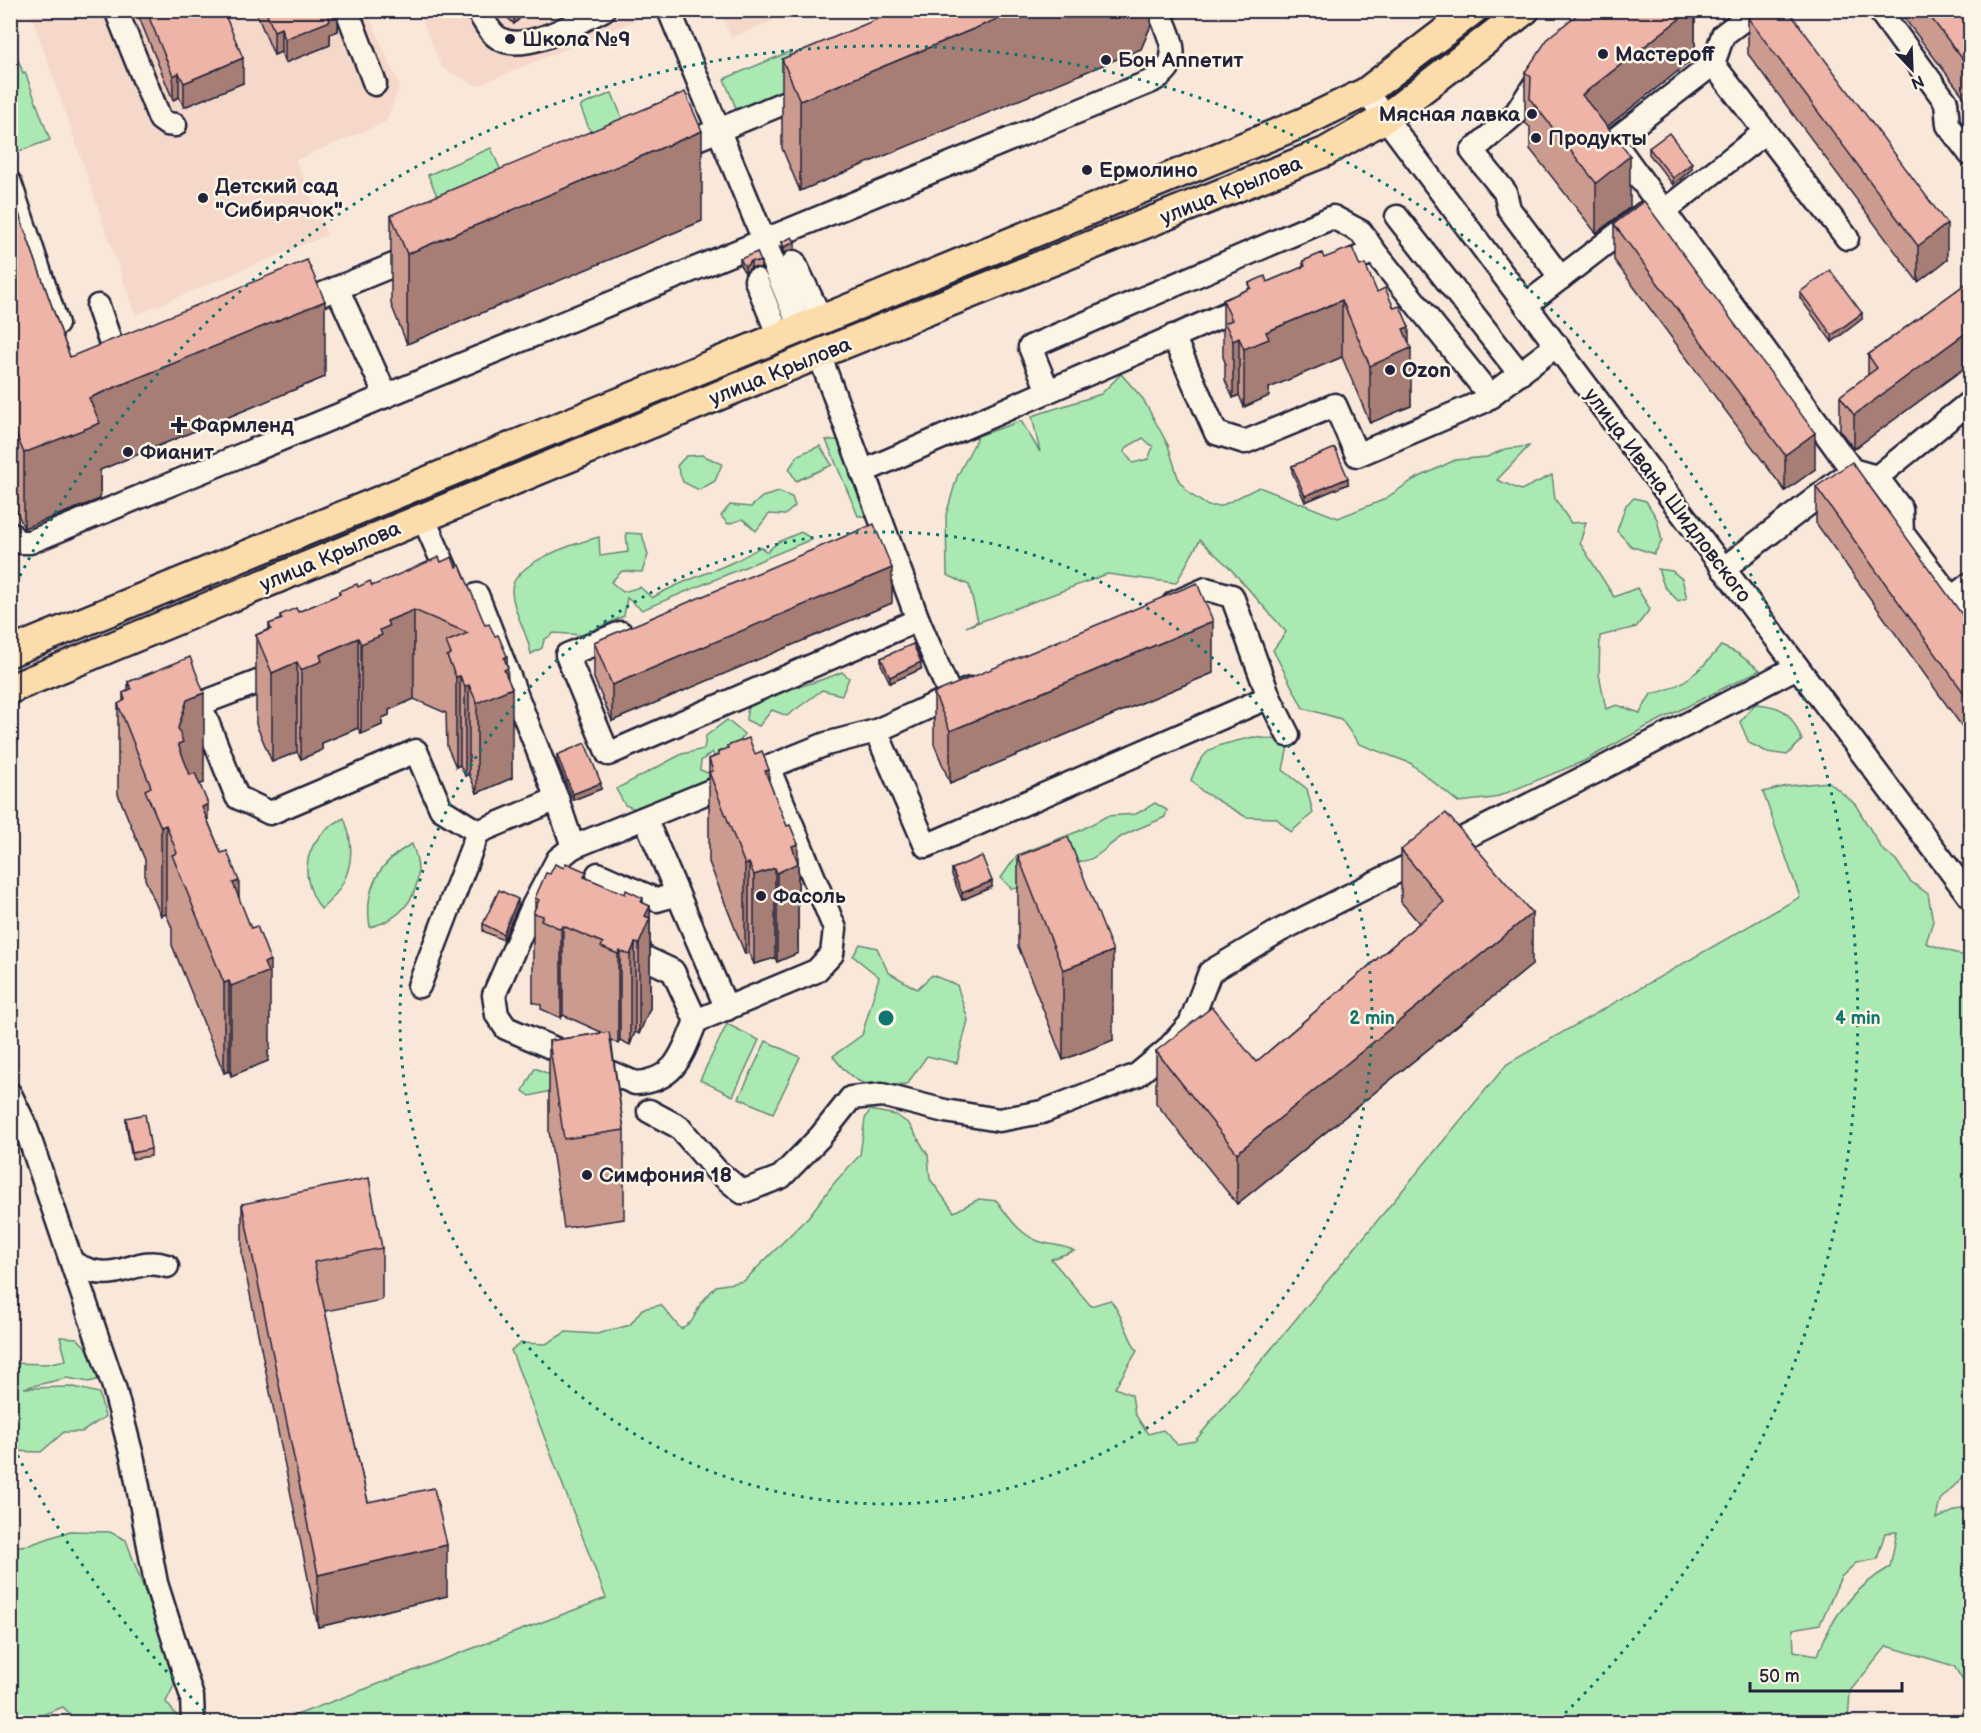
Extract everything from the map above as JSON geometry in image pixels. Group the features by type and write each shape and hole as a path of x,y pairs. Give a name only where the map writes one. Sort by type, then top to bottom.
{"main road":[{"name":"улица Крылова","path":"10,652 1302,123 1366,92 1473,10"},
{"name":"улица Крылова","path":"10,689 819,354 1325,152 1385,118 1525,10"}],"street":[{"path":"116,10 160,119 167,124 175,125"},
{"path":"347,10 375,84"},
{"path":"477,10 496,37 510,43 532,42 603,10"},
{"path":"669,10 801,330"},
{"path":"10,533 17,542 30,542 1163,75 1173,57 1173,47 1159,10"},
{"path":"1756,10 1723,34 1713,64 1613,141 1852,470 1877,477 1901,509 1902,532 1971,623"},
{"path":"1879,10 1946,102 1948,125 1971,154"},
{"path":"1560,60 1542,74 1516,113 1472,151 1504,192 1509,209 1561,278"},
{"path":"1713,64 1847,238"},
{"path":"653,157 829,84"},
{"name":"улица Ивана Шидловского","path":"1366,92 1971,897"},
{"path":"1527,304 1645,213 1664,211 1766,132"},
{"path":"10,183 64,342"},
{"path":"1048,391 1030,346 1333,217 1361,232 1491,397"},
{"path":"1397,217 1520,374"},
{"path":"273,315 435,248"},
{"path":"1304,282 1374,251"},
{"path":"794,262 801,330"},
{"path":"756,280 801,330"},
{"path":"337,288 386,396"},
{"path":"862,472 1271,295"},
{"path":"98,306 113,381 144,368"},
{"path":"1173,336 1216,433 1245,442 1335,405 1357,455 1491,397 1557,345"},
{"path":"819,354 918,620 951,697"},
{"path":"1877,477 1971,402"},
{"path":"1723,569 1852,470"},
{"path":"423,517 461,602"},
{"path":"861,533 883,524"},
{"path":"1952,598 1971,584"},
{"path":"1153,612 1206,589 1232,596 1269,697 1288,735"},
{"path":"439,610 477,595 557,799 573,847"},
{"path":"643,623 567,655 608,754 918,620"},
{"path":"309,662 200,704 237,797 270,813 416,751 441,809 478,832"},
{"path":"649,1111 679,1127 716,1170 742,1192 781,1177 820,1137 851,1098 882,1095 945,1111 999,1120 1042,1112 1137,1076 1166,1052 1190,1024 1210,972 1279,931 1601,769 1797,667"},
{"path":"768,767 835,929 831,954 816,971 696,1021 676,1066 652,1082 635,1083 506,1028 497,1015 494,995 533,906 558,859 573,847 768,767 826,744 876,731 991,680"},
{"path":"876,731 926,846 1269,697"},
{"path":"419,986 478,832 557,799"},
{"path":"645,818 726,1009"},
{"path":"598,874 657,900 677,894"},
{"path":"533,906 555,916"},
{"path":"598,936 673,971 696,1021"},
{"path":"10,1094 25,1125 114,1388 133,1460 156,1583 192,1697 193,1722"},
{"path":"73,1263 87,1271 104,1275 155,1262 167,1266"}],"shaded area":[{"name":"Детский сад \"Сибирячок\"","path":"30,11 367,11 400,86 386,122 296,160 327,235 135,315"},
{"name":"Школа №9","path":"418,11 658,11 477,86 442,68"},
{"path":"720,11 796,11 731,38"}],"green space":[{"path":"11,40 50,140 14,153 10,143"},
{"path":"789,52 803,86 738,113 724,79"},
{"path":"612,93 627,130 595,143 580,106"},
{"path":"491,148 508,187 445,214 428,175"},
{"path":"1121,374 1143,399 1168,445 1179,481 1190,494 1208,506 1221,506 1259,487 1338,518 1383,500 1413,480 1455,460 1487,457 1505,449 1529,446 1497,480 1521,490 1552,475 1555,499 1571,523 1586,522 1580,543 1614,597 1637,588 1650,609 1636,627 1600,636 1599,674 1606,709 1617,705 1640,713 1651,694 1682,683 1706,663 1721,646 1737,653 1760,670 1584,761 1494,798 1458,802 1410,763 1359,744 1341,719 1303,708 1273,650 1286,632 1229,567 1200,540 1176,583 1107,574 966,627 978,621 969,585 947,575 946,515 957,477 978,436 1021,421 1040,452 1032,416 1101,394","holes":["1143,438 1153,447 1148,459 1133,463 1124,452 1127,447"]},
{"path":"826,440 838,440 867,516 858,516"},
{"path":"820,446 832,465 796,481 789,469 798,455"},
{"path":"702,455 722,464 715,481 699,490 683,482 677,466 686,456"},
{"path":"779,492 792,497 795,506 785,515 769,514 756,531 743,519 728,524 721,516 730,505 751,507 762,497"},
{"path":"1634,498 1646,501 1657,519 1662,541 1654,554 1631,546 1617,531 1626,505"},
{"path":"801,532 812,539 642,610 627,598 624,616 582,635 554,633 544,640 542,648 531,654 513,601 514,582 533,563 561,549 599,537 600,556 628,552 626,533 642,534 648,555 642,572 622,571 611,582 623,592 640,587 652,598 678,584 734,562 760,547 767,552 778,542"},
{"path":"1658,569 1672,571 1682,579 1687,598 1678,601 1664,586"},
{"path":"842,672 849,678 842,695 822,690 787,716 772,710 759,726 746,720 748,705 771,695"},
{"path":"1755,704 1780,709 1794,723 1802,740 1787,755 1767,752 1749,743 1740,722"},
{"path":"727,720 744,734 736,748 716,760 712,752 701,761 700,770 716,776 635,809 625,805 616,789 682,754 704,749 706,736"},
{"path":"1253,737 1289,741 1283,770 1307,789 1313,813 1291,832 1276,818 1246,817 1203,792 1191,780 1207,752 1221,745"},
{"path":"1829,782 1855,804 1882,849 1896,860 1910,881 1928,894 1933,921 1926,943 1970,958 1970,1470 1940,1500 1936,1519 1966,1506 1970,1501 1970,1692 1954,1666 1887,1646 1850,1691 1848,1722 283,1722 283,1720 606,1598 511,1350 521,1343 546,1344 566,1332 597,1334 630,1325 642,1309 661,1305 681,1329 692,1321 701,1303 716,1286 744,1281 809,1216 835,1182 860,1155 865,1119 870,1110 896,1115 909,1124 928,1155 930,1179 954,1212 979,1199 997,1201 1014,1224 1031,1238 1074,1251 1051,1259 1091,1306 1110,1300 1114,1304 1137,1351 1115,1388 1132,1395 1135,1414 1148,1434 1163,1430 1177,1444 1195,1441 1507,1064 1800,897 1763,792 1787,786","holes":["1897,1532 1890,1567 1866,1584 1846,1604 1830,1628 1818,1655 1794,1651 1793,1629 1820,1624 1841,1577 1856,1563 1877,1559 1885,1533"]},
{"path":"1155,803 1167,810 1165,817 1126,834 1091,859 1066,861 1031,886 1012,889 1001,878 1017,855 1079,831 1107,816 1136,814"},
{"path":"344,818 350,844 349,868 339,890 321,909 313,896 309,882 308,858 320,836"},
{"path":"412,844 418,872 412,896 396,915 370,927 369,901 376,878 390,859"},
{"path":"860,944 877,948 888,972 917,989 932,975 957,985 968,1020 957,1063 927,1056 907,1084 883,1086 865,1084 857,1080 849,1075 833,1056 862,1035 879,977 853,956"},
{"path":"727,1024 759,1040 733,1096 700,1080"},
{"path":"766,1041 800,1057 773,1113 739,1098"},
{"path":"535,1068 555,1077 550,1091 530,1096 523,1091"},
{"path":"60,1337 77,1338 93,1355 104,1378 89,1382 67,1378 24,1388 74,1387 99,1393 105,1417 82,1432 64,1432 41,1452 11,1451 11,1363 46,1364 66,1360"},
{"path":"70,1531 110,1532 126,1540 177,1679 166,1702 180,1720 179,1722 78,1722 63,1707 32,1719 11,1721 11,1547 29,1545"}],"building":[{"path":"146,10 223,10 243,58 184,83 179,73 173,76"},
{"path":"265,10 327,10 330,21 285,39 281,28 274,31"},
{"path":"899,10 1019,10 800,101 782,59"},
{"path":"1583,10 1691,10 1582,95 1630,156 1596,183 1530,99 1531,77 1525,72 1549,37"},
{"path":"1758,10 1788,10 1947,224 1918,246 1748,18"},
{"path":"1925,10 1971,10 1971,70"},
{"path":"685,92 702,131 407,254 391,215"},
{"path":"1669,133 1692,163 1673,178 1649,148"},
{"path":"10,189 70,357 307,260 325,301 89,398 100,423 24,453 10,420 10,334 14,333 10,324"},
{"path":"1644,201 1815,433 1785,455 1614,224"},
{"path":"792,237 795,242 784,247 782,242"},
{"path":"1352,247 1360,266 1365,264 1377,292 1385,288 1394,308 1400,306 1409,327 1403,329 1411,348 1370,366 1342,300 1266,332 1269,339 1244,349 1239,338 1233,341 1225,323 1232,320 1223,300 1251,288 1249,283 1265,276 1267,282 1305,266 1303,261 1322,253 1324,258"},
{"path":"757,252 761,262 751,261 745,267 740,259"},
{"path":"1830,270 1862,313 1832,335 1800,292"},
{"path":"1971,280 1971,329 1854,415 1840,396 1877,368 1868,355"},
{"path":"1335,448 1348,478 1305,496 1292,466"},
{"path":"1852,462 1971,627 1971,703 1816,487"},
{"path":"874,524 892,568 612,685 594,642"},
{"path":"439,557 441,562 452,557 456,567 460,565 485,625 489,624 495,636 498,635 507,656 504,658 508,668 504,670 512,688 477,703 469,685 465,687 460,676 456,677 447,656 451,654 446,642 468,633 414,610 387,621 389,626 380,630 382,635 361,644 358,638 320,655 322,661 301,670 297,662 272,673 256,635 271,629 269,624 282,619 280,615 296,608 298,612 357,584 358,587 370,581 372,586"},
{"path":"1197,583 1213,621 950,731 934,693"},
{"path":"913,644 921,662 890,677 881,658"},
{"path":"190,657 204,693 187,700 178,728 183,742 178,744 190,775 195,773 208,804 202,807 221,853 227,851 239,881 233,883 251,928 257,926 270,960 264,963 268,972 231,986 229,981 224,983 172,855 177,853 166,825 161,827 145,790 151,787 118,704 125,700 123,693 131,689 128,682"},
{"path":"749,738 755,754 762,751 769,770 765,771 787,826 790,825 798,844 792,846 798,863 777,873 775,868 754,875 749,863 745,865 709,772 713,771 709,759 719,755 718,752 728,748 727,746"},
{"path":"585,743 601,783 573,794 557,755"},
{"path":"1446,813 1532,913 1237,1153 1156,1051 1212,1007 1256,1062 1444,902 1401,850"},
{"path":"1068,837 1113,951 1063,970 1018,856"},
{"path":"982,856 992,881 962,893 952,869"},
{"path":"566,863 587,872 584,877 625,894 626,890 643,898 641,902 650,906 645,916 650,918 639,944 635,943 630,955 620,951 618,954 601,947 603,943 563,926 561,929 541,920 543,916 533,913 539,900 535,898 546,873 550,874 555,864 564,868"},
{"path":"499,890 518,899 503,934 483,924"},
{"path":"609,1032 624,1130 564,1139 549,1041"},
{"path":"145,1114 151,1149 132,1153 126,1118"},
{"path":"369,1178 382,1248 314,1262 368,1502 434,1488 447,1545 318,1575 242,1204"}],"place":[{"name":"Школа №9","path":"510,39"},
{"name":"Мастерoff","path":"1603,54"},
{"name":"Бон Аппетит","path":"1106,60"},
{"name":"Мясная лавка","path":"1532,114"},
{"name":"Продукты","path":"1536,138"},
{"name":"Ермолино","path":"1087,170"},
{"name":"Детский сад \"Сибирячок\"","path":"203,198"},
{"name":"Ozon","path":"1390,370"},
{"name":"Фармленд","path":"179,425"},
{"name":"Фианит","path":"128,452"},
{"name":"Фасоль","path":"761,896"},
{"name":"Симфония 18","path":"587,1175"}]}
